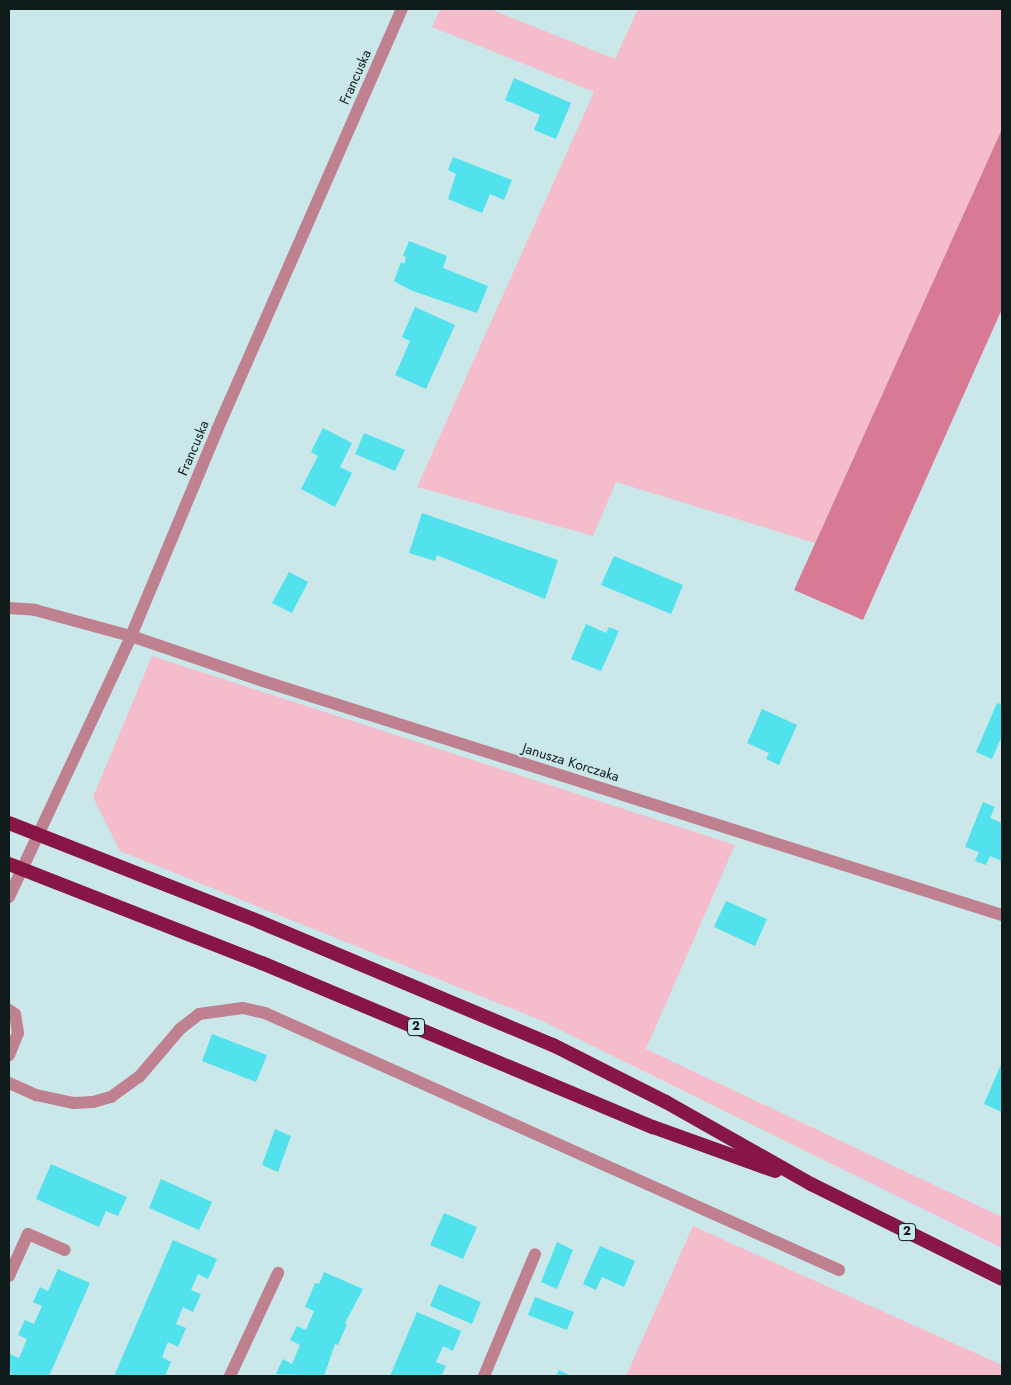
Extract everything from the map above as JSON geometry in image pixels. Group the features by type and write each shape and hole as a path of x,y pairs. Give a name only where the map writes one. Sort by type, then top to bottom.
{"highway":[{"name":"2","path":"9,824 36,833 499,1021 666,1102 811,1184 1002,1279"},
{"name":"2","path":"15,866 262,963 653,1127 811,1184"}],"street":[{"name":"Francuska","path":"9,897 15,866 36,833 131,636 217,430 402,9"},
{"name":"Janusza Korczaka","path":"9,608 35,610 131,636 1002,915"},
{"path":"9,1084 36,1095 74,1103 93,1102 111,1097 139,1077 180,1029 199,1014 226,1008 258,1011 839,1270"},
{"path":"9,1010 15,1014 18,1033 9,1055"},
{"path":"9,1276 28,1234 65,1250"},
{"path":"484,1376 535,1254"},
{"path":"230,1376 278,1273"}],"shaded area":[{"path":"440,9 490,9 615,59 638,9 1002,9 1002,129 815,543 616,482 593,536 417,487 594,92 432,27"},
{"path":"1002,129 1002,309 863,620 794,590"},
{"path":"152,656 735,845 646,1049 1002,1217 1002,1248 540,1020 120,851 93,797"},
{"path":"693,1226 1002,1365 1002,1376 626,1376"}],"building":[{"path":"514,78 571,103 556,139 534,130 540,115 505,100"},
{"path":"453,157 512,180 504,200 490,194 482,213 448,199 456,174 448,170"},
{"path":"409,241 447,256 443,268 488,286 477,313 410,290 394,281 401,262 404,264 406,257 403,256"},
{"path":"415,307 455,325 426,389 395,375 410,341 402,337"},
{"path":"323,428 352,443 340,467 352,473 335,507 301,489 318,456 311,452"},
{"path":"364,433 405,450 395,471 355,454"},
{"path":"422,513 558,560 545,599 437,555 435,561 409,553"},
{"path":"614,556 683,585 671,614 601,585"},
{"path":"289,572 308,582 292,613 272,603"},
{"path":"586,624 606,633 609,627 619,631 601,671 571,659"},
{"path":"997,703 1002,705 1002,736 992,759 976,752"},
{"path":"762,709 797,725 779,765 766,759 769,753 747,743"},
{"path":"983,802 995,807 990,818 1002,823 1002,861 990,856 986,865 975,861 979,852 965,847"},
{"path":"726,901 767,919 755,946 714,927"},
{"path":"212,1034 267,1055 256,1082 202,1061"},
{"path":"1002,1062 1002,1112 984,1104"},
{"path":"275,1129 291,1136 278,1172 262,1165"},
{"path":"51,1164 127,1197 118,1216 106,1211 99,1227 36,1199"},
{"path":"161,1179 212,1202 199,1230 149,1208"},
{"path":"444,1213 477,1227 463,1259 430,1245"},
{"path":"173,1240 217,1259 208,1279 198,1274 191,1290 201,1294 193,1312 183,1307 176,1324 186,1328 178,1347 168,1342 162,1357 171,1362 165,1376 114,1376"},
{"path":"557,1242 573,1250 557,1289 541,1282"},
{"path":"600,1246 635,1261 624,1287 602,1277 596,1290 583,1284"},
{"path":"58,1269 90,1283 49,1376 11,1376 10,1354 19,1358 27,1339 18,1335 25,1320 34,1324 42,1306 33,1302 40,1287 48,1291"},
{"path":"324,1272 363,1289 345,1323 347,1324 338,1345 335,1344 324,1376 276,1374 283,1359 292,1364 300,1345 290,1340 297,1326 306,1330 314,1311 305,1307 315,1283 319,1284"},
{"path":"439,1284 481,1302 472,1324 430,1306"},
{"path":"535,1297 574,1312 567,1330 528,1315"},
{"path":"417,1312 461,1331 453,1351 443,1346 436,1362 446,1366 441,1376 390,1376"},
{"path":"559,1370 571,1376 556,1376"}]}
